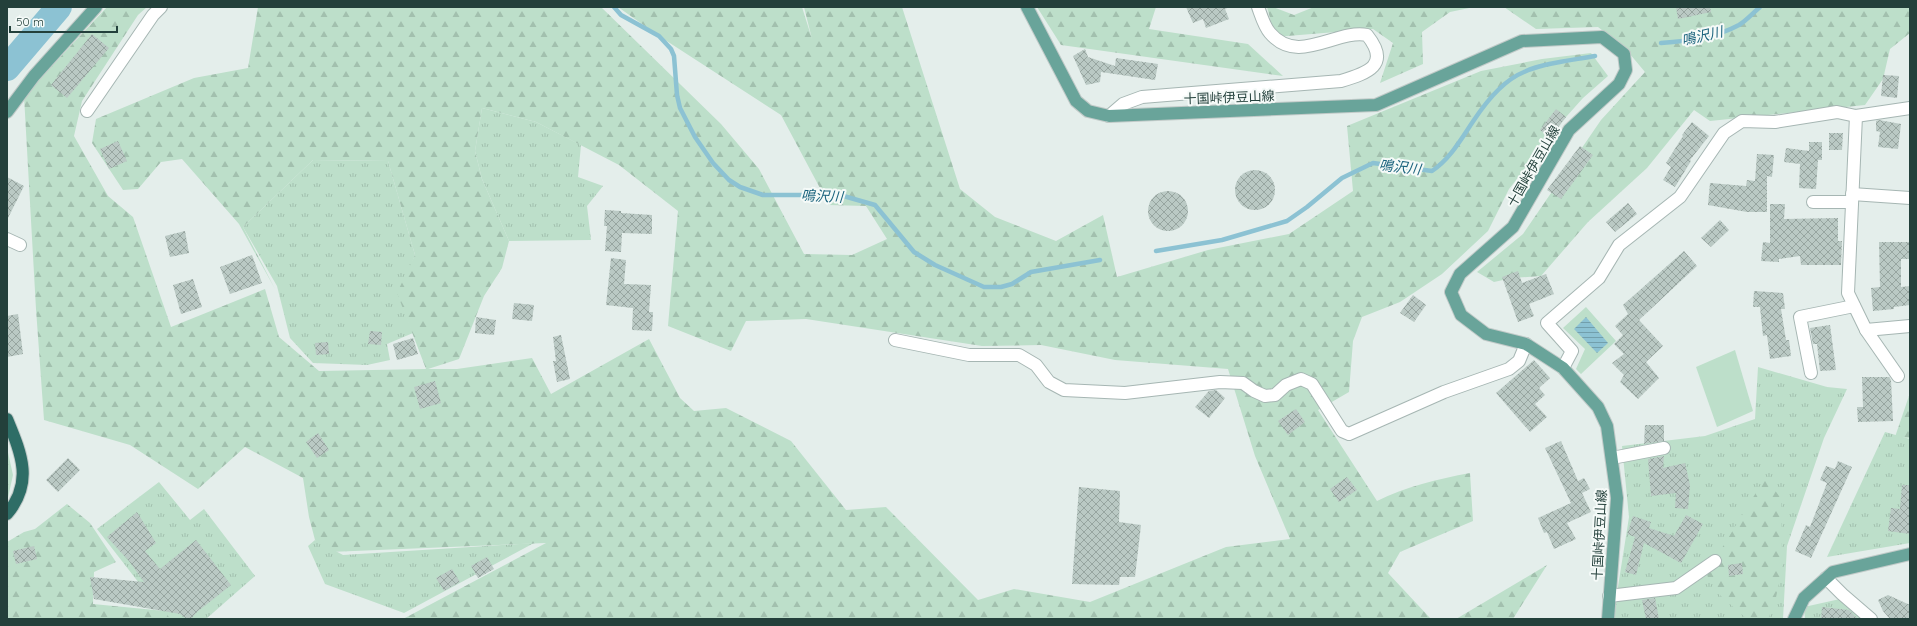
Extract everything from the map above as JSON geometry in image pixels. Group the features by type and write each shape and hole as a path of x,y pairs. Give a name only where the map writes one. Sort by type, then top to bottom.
{"highway":[{"path":"7,419 18,447 24,479 13,508 7,514"}],"main road":[{"path":"7,112 34,76 96,7"},
{"name":"十国峠伊豆山線","path":"1027,7 1076,101 1088,111 1109,116 1376,105 1522,41 1602,37 1624,54 1626,70 1619,84 1569,130 1514,227 1460,274 1450,292 1462,315 1486,334 1526,344 1563,368 1598,407 1607,426 1617,498 1608,619"},
{"path":"1794,619 1804,598 1833,572 1910,554"}],"street":[{"path":"87,111 153,14 161,7"},
{"path":"1109,116 1123,104 1142,97 1341,81 1364,74 1374,66 1378,56 1374,44 1367,36 1358,34 1312,46 1293,46 1280,41 1269,32 1258,7"},
{"path":"1563,368 1572,351 1546,323 1599,278 1619,245 1680,197 1724,133 1742,121 1775,122 1837,112 1856,116 1909,110"},
{"path":"1856,116 1848,293 1866,330 1898,376"},
{"path":"1813,202 1852,198 1910,198"},
{"path":"7,239 20,245"},
{"path":"1811,373 1800,317 1854,306"},
{"path":"1866,330 1910,326"},
{"path":"895,340 969,355 1019,355 1036,366 1049,382 1064,390 1125,393 1220,382 1244,382 1254,391 1265,396 1275,395 1286,385 1302,379 1312,384 1342,431 1349,434 1444,392 1509,369 1519,362 1526,344"},
{"path":"1612,458 1664,448"},
{"path":"1609,596 1676,588 1715,561"},
{"path":"1826,578 1871,619"}],"green space":[{"path":"107,7 147,7 138,15 82,101 74,136 108,196 133,217 171,327 265,289 279,337 319,371 426,369 397,293 415,255 388,161 313,160 243,227 275,289 239,224 182,159 161,162 138,189 123,190 92,143 96,119 194,78 248,68 258,7 601,7 721,124 759,169 804,254 852,255 887,239 866,206 829,205 781,115 659,36 618,7 802,7 812,39 804,7 902,7 960,189 995,217 1056,241 1103,215 1117,277 1208,250 1289,234 1353,191 1347,126 1481,71 1542,59 1591,53 1608,76 1583,98 1566,117 1509,189 1488,231 1442,274 1400,302 1362,317 1353,341 1349,392 1318,410 1377,501 1422,484 1470,473 1473,521 1400,552 1388,573 1431,619 403,619 546,543 330,552 315,540 309,517 303,478 245,447 198,489 130,445 44,420 24,96","holes":["482,108 536,122 619,165 678,211 668,326 731,351 746,321 806,319 982,346 1041,345 1115,360 1228,369 1255,456 1290,539 1226,547 1090,602 1014,589 978,600 886,507 846,510 791,441 726,408 694,411 680,398 649,339 551,394 532,358 457,369 428,369 459,359 484,296 502,268 509,241 482,179 475,151"]},
{"path":"1037,7 1156,7 1149,29 1248,44 1283,76 1061,45"},
{"path":"1267,7 1273,7 1294,15 1314,7 1474,7 1450,12 1422,32 1423,64 1380,83 1393,43 1373,29 1275,37"},
{"path":"1504,7 1910,7 1910,33 1890,49 1883,79 1865,105 1710,121 1694,110 1647,168 1588,222 1541,276 1512,278 1494,282 1477,272 1523,234 1601,120 1645,72 1624,47 1598,27 1536,29"},
{"path":"482,108 536,122 581,145 578,177 603,186 587,206 591,240 509,241 482,179 475,151"},
{"path":"313,160 388,161 415,255 399,297 413,333 387,344 390,360 367,365 313,363 290,338 277,286 243,227"},
{"path":"1586,307 1616,341 1581,374 1576,369 1585,349 1563,328"},
{"path":"1735,350 1753,411 1717,427 1696,367"},
{"path":"1758,367 1827,387 1847,389 1824,438 1787,546 1783,619 1615,619 1614,612 1629,517 1622,446 1705,436 1755,419"},
{"path":"1910,393 1910,438 1895,437"},
{"path":"1885,432 1910,439 1910,543 1827,557"},
{"path":"7,448 13,475 7,502"},
{"path":"1765,478 1781,498 1782,569 1775,602 1768,619 1747,619 1721,596 1706,574"},
{"path":"159,482 190,520 204,509 255,576 206,619 167,619 97,529"},
{"path":"67,504 90,523 116,562 94,572 93,604 165,611 170,619 7,619 7,542 24,532 35,529"},
{"path":"315,540 343,555 534,543 404,613 325,584 308,546"},
{"path":"1547,565 1513,619 1456,619"},
{"path":"1840,599 1873,619 1805,619 1804,607"}],"water":[{"path":"1586,317 1608,343 1597,353 1574,329"}],"building":[{"path":"1186,7 1230,7 1225,9 1229,19 1206,28 1203,19 1193,23"},
{"path":"1676,7 1710,7 1711,12 1678,19"},
{"path":"92,34 109,48 67,98 51,85"},
{"path":"1085,49 1088,57 1115,66 1116,58 1158,64 1155,80 1101,72 1100,82 1086,85 1073,56"},
{"path":"1883,75 1899,76 1897,98 1881,96"},
{"path":"1556,109 1566,117 1550,138 1540,130"},
{"path":"1879,120 1901,124 1898,149 1878,147 1880,132 1876,131 1876,121"},
{"path":"1692,122 1709,136 1690,160 1691,161 1675,187 1663,180 1671,167 1666,163 1683,136 1682,135"},
{"path":"1829,133 1843,133 1842,150 1829,150"},
{"path":"118,141 127,161 109,169 100,149"},
{"path":"1809,142 1822,142 1822,160 1818,160 1816,189 1799,188 1800,164 1784,162 1786,148 1809,151"},
{"path":"1580,146 1593,155 1561,199 1547,190"},
{"path":"1757,154 1774,155 1772,177 1767,176 1767,212 1747,212 1708,205 1710,183 1746,186 1747,180 1755,181"},
{"path":"1259,170 1266,173 1272,179 1275,190 1274,198 1266,207 1259,210 1251,210 1244,207 1236,198 1235,186 1238,179 1247,171"},
{"path":"7,177 24,186 7,220"},
{"path":"1172,191 1179,194 1185,200 1188,211 1187,219 1179,228 1172,231 1164,231 1157,228 1149,219 1148,207 1151,200 1160,192"},
{"path":"1628,203 1637,214 1615,232 1606,222"},
{"path":"1770,204 1785,204 1784,219 1838,218 1838,241 1842,241 1841,265 1801,265 1800,256 1779,259 1779,262 1761,261 1763,242 1770,243"},
{"path":"605,210 621,211 621,213 652,215 652,234 622,233 621,252 605,251 607,226 604,226"},
{"path":"1720,220 1729,230 1711,247 1701,238"},
{"path":"185,231 189,253 170,257 165,236"},
{"path":"1879,242 1910,242 1910,259 1901,259 1901,287 1910,286 1910,305 1894,307 1894,309 1873,311 1871,288 1880,287"},
{"path":"1684,251 1697,266 1639,320 1663,346 1646,362 1659,378 1638,399 1620,382 1624,375 1612,363 1624,354 1614,344 1623,335 1615,326 1628,314 1623,305"},
{"path":"252,255 262,283 230,294 220,267"},
{"path":"611,258 626,260 624,284 651,285 649,312 653,312 652,331 632,330 633,308 606,305"},
{"path":"1518,271 1522,283 1546,274 1554,294 1529,304 1534,316 1518,322 1502,277"},
{"path":"193,279 202,307 181,314 173,285"},
{"path":"1754,291 1783,293 1785,309 1781,309 1786,340 1789,340 1791,356 1770,359 1767,335 1763,336 1760,307 1753,307"},
{"path":"1413,295 1426,305 1414,322 1400,313"},
{"path":"514,303 534,305 532,321 512,319"},
{"path":"18,314 23,354 7,357 7,316"},
{"path":"476,317 496,320 494,335 475,333"},
{"path":"1830,325 1836,370 1820,371 1817,344 1813,344 1810,328"},
{"path":"370,331 382,332 381,345 368,344"},
{"path":"561,335 570,379 557,382 553,361 556,361 553,337"},
{"path":"413,338 418,354 397,360 393,344"},
{"path":"328,342 329,354 316,355 315,343"},
{"path":"1534,360 1550,378 1539,388 1545,395 1535,404 1547,417 1530,432 1496,393"},
{"path":"1862,377 1889,377 1891,380 1893,421 1858,422 1857,407 1863,407"},
{"path":"435,381 441,403 420,409 414,387"},
{"path":"1216,390 1225,398 1209,418 1195,407 1209,391"},
{"path":"1296,409 1305,422 1288,435 1278,421"},
{"path":"1645,425 1664,425 1664,441 1644,444"},
{"path":"318,433 329,450 317,458 306,442"},
{"path":"1561,441 1578,481 1584,478 1590,489 1582,493 1591,512 1567,523 1576,539 1554,549 1547,532 1544,533 1538,518 1571,503 1545,448"},
{"path":"1664,456 1663,468 1685,463 1690,485 1688,509 1675,508 1676,493 1651,496 1648,459"},
{"path":"68,458 80,470 58,492 46,480"},
{"path":"1838,461 1852,467 1811,558 1795,551 1806,525 1810,527 1827,483 1820,480 1826,466 1835,469"},
{"path":"1347,477 1357,490 1339,502 1330,489"},
{"path":"1902,485 1910,485 1910,534 1888,531 1891,508 1900,509"},
{"path":"1079,487 1120,491 1119,522 1141,525 1135,577 1120,577 1119,585 1072,584"},
{"path":"137,512 156,543 145,551 160,569 196,540 231,585 197,612 191,619 187,619 180,614 94,599 90,577 144,582 129,561 107,537"},
{"path":"1686,515 1703,524 1681,563 1644,543 1636,575 1625,572 1635,537 1627,534 1633,516 1651,522 1649,528 1674,536"},
{"path":"34,546 37,559 16,564 13,551"},
{"path":"487,557 494,569 478,578 471,566"},
{"path":"1742,563 1743,574 1729,576 1728,565"},
{"path":"452,569 460,582 444,591 436,578"},
{"path":"1888,595 1910,605 1910,619 1890,619 1883,611 1878,600"},
{"path":"1655,598 1659,619 1646,619 1642,600"},
{"path":"1822,607 1849,610 1858,619 1821,619"}],"waterway":[{"name":"鳴沢川","path":"7,68 59,7"},
{"name":"鳴沢川","path":"614,7 621,15 659,36 671,49 674,56 677,95 680,108 695,137 713,163 729,180 740,187 763,195 840,195 875,205 914,252 935,265 984,287 1001,287 1012,284 1031,272 1100,260"},
{"name":"鳴沢川","path":"1661,43 1691,40 1720,33 1742,23 1760,7"},
{"name":"鳴沢川","path":"1156,251 1222,240 1287,221 1307,207 1342,178 1373,163 1432,171 1445,160 1484,106 1509,80 1540,66 1595,56"}]}
